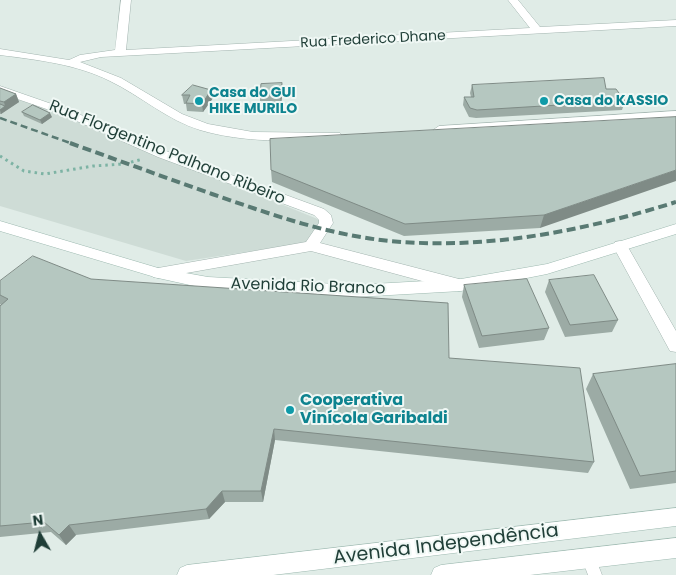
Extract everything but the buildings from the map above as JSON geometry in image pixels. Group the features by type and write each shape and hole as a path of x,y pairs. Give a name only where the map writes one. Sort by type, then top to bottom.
{"street":[{"path":"120,53 126,0"},
{"path":"513,0 538,31"},
{"name":"Rua Frederico Dhane","path":"71,63 87,56 120,53 676,23"},
{"path":"0,52 88,67 116,80 174,115 204,127 259,136 347,136"},
{"name":"Rua Florgentino Palhano Ribeiro","path":"0,89 65,112 162,154 319,212 326,218 326,223 311,246"},
{"path":"426,131 676,114"},
{"name":"Avenida Rio Branco","path":"0,226 158,273 208,283 292,290 355,291 461,285 547,268 676,229"},
{"path":"158,273 311,246 461,285"},
{"path":"620,246 676,346"},
{"name":"Avenida Independência","path":"187,575 676,517"},
{"name":"Avenida Independência","path":"442,575 592,567 676,548"}],"path":[{"path":"0,156 14,168 30,173 48,174 90,166 125,163 146,157"}],"shaded area":[{"path":"0,93 57,113 325,222 306,243 186,261 0,206"}],"railway":[{"path":"0,118 73,144"},
{"path":"70,143 277,216 344,234 390,241 463,243 535,236 606,222 676,202"}],"place":[{"name":"Casa do GUI HIKE MURILO","path":"199,101"},
{"name":"Casa do KASSIO","path":"544,101"},
{"name":"Cooperativa Vinícola Garibaldi","path":"290,410"}]}
